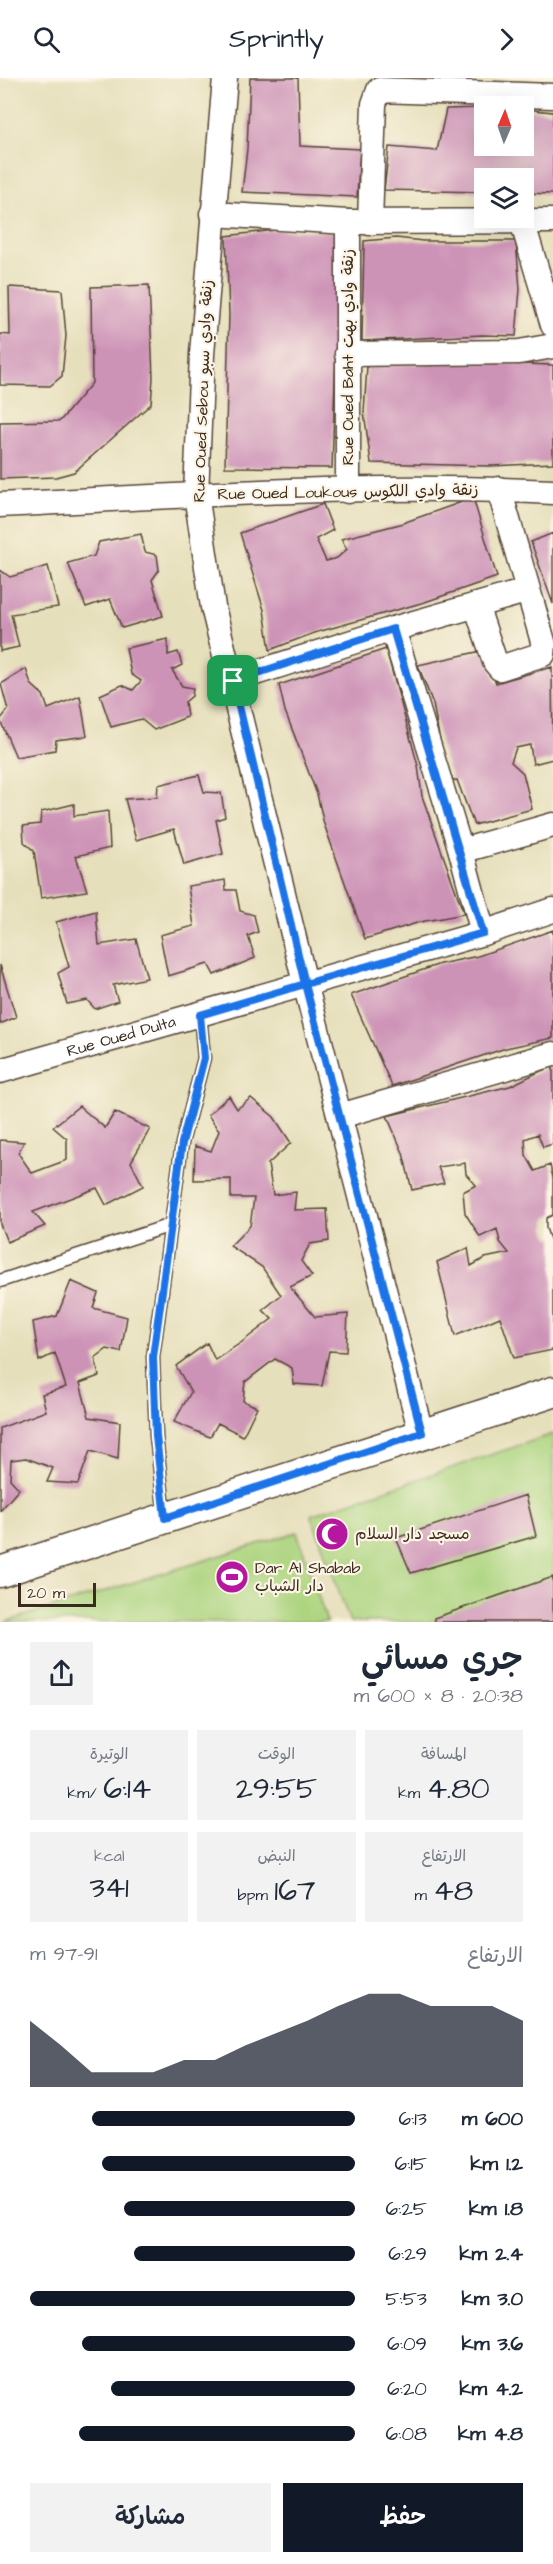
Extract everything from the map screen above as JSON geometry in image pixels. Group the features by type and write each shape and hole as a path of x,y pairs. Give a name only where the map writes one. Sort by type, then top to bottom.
{"street":[{"name":"Rue Oued Sebou زنقة وادي سبو","path":"225,78 212,214 196,494 213,607 233,681 305,984 422,1433"},
{"name":"Rue Oued Baht زنقة وادي بهت","path":"348,491 347,354 359,222 374,104 379,90 553,96"},
{"path":"212,214 359,222 474,221"},
{"path":"534,221 553,221"},
{"path":"524,228 553,325"},
{"path":"347,354 519,352 553,346"},
{"path":"476,605 495,662 502,669 543,654 544,645 526,591 498,489"},
{"name":"Rue Oued Loukous زنقة وادي اللكوس","path":"0,506 196,494 498,489 553,492"},
{"path":"233,681 393,629 526,591"},
{"path":"393,629 461,851 483,933"},
{"path":"461,851 553,825"},
{"name":"Rue Oued Dulta","path":"0,1071 483,933 553,910"},
{"path":"340,1116 553,1054"},
{"path":"0,1572 553,1392"}],"lane":[{"path":"165,1518 156,1436 153,1357 182,1143 204,1058 200,1015"},
{"path":"0,1281 171,1225"}],"green space":[{"path":"553,1434 553,1622 350,1622 311,1515"},
{"name":"Dar Al Shabab دار الشباب","path":"297,1532 327,1622 5,1622"}],"building":[{"path":"250,78 298,78 300,146 360,149 357,197 242,192 247,149"},
{"path":"474,108 474,156 534,156 534,110 553,112 553,194 534,193 534,168 474,168 474,192 384,190 389,147 437,151 446,109"},
{"path":"275,230 340,232 332,468 225,467 229,314 226,236"},
{"path":"396,238 423,241 516,241 520,289 516,336 482,335 362,341 364,241"},
{"path":"149,285 153,378 151,404 74,472 56,477 0,479 0,422 60,421 92,383 91,287"},
{"path":"9,287 62,290 66,336 62,376 50,386 0,385 0,334 10,335"},
{"path":"462,362 553,365 553,463 490,466 371,463 364,412 367,366"},
{"path":"473,498 497,577 425,602 314,633 270,650 264,610 240,533 323,504 333,530 316,539 326,561 337,558 347,549 341,539 400,524"},
{"path":"553,533 553,604 531,542"},
{"path":"141,534 145,552 157,555 159,570 152,580 163,616 122,628 110,599 86,607 68,563 94,556 99,542"},
{"path":"48,566 58,607 11,614 19,647 0,651 0,570 10,577"},
{"path":"168,639 168,655 178,652 182,665 172,670 182,686 193,688 192,696 185,702 187,717 154,730 141,719 111,727 100,695 122,685 133,690 141,681 131,674 126,648"},
{"path":"386,649 418,766 422,796 464,914 420,922 365,939 324,824 317,794 285,711 279,685"},
{"path":"486,650 496,683 552,667 553,759 533,764 530,745 516,748 511,762 523,773 532,809 474,825 457,780 453,781 442,752 433,704 418,665"},
{"path":"26,669 31,684 43,695 48,709 80,696 87,736 56,740 55,750 16,757 0,720 8,710 1,684"},
{"path":"199,775 204,792 221,793 225,817 216,820 223,854 184,865 174,829 136,840 125,799 157,797 158,785"},
{"path":"74,804 74,816 108,811 110,848 76,856 87,891 41,898 34,851 24,842 23,826 40,824 41,812"},
{"path":"225,880 226,890 236,890 240,911 254,915 258,932 248,936 255,958 214,975 208,964 168,976 160,935 194,926 188,886"},
{"path":"96,911 99,945 136,939 147,978 113,985 118,1001 95,1009 87,1000 67,1004 58,973 69,967 56,922"},
{"path":"553,930 553,1038 506,1048 392,1086 351,995 440,964 478,956"},
{"path":"0,965 16,1017 0,1024"},
{"path":"553,1065 553,1144 543,1147 538,1134 525,1139 526,1155 535,1171 550,1165 553,1178 553,1215 546,1218 546,1228 550,1239 553,1237 553,1350 514,1358 500,1317 455,1336 437,1262 468,1248 471,1266 485,1258 509,1253 500,1242 497,1229 480,1237 465,1213 463,1192 476,1185 466,1174 465,1163 438,1167 444,1183 412,1190 403,1153 387,1116 510,1086"},
{"path":"229,1096 237,1109 251,1098 274,1117 291,1143 268,1164 273,1195 296,1192 294,1210 327,1209 329,1241 310,1244 301,1261 312,1276 290,1287 315,1317 348,1314 346,1352 329,1351 322,1386 294,1384 292,1368 275,1359 245,1382 243,1401 257,1407 243,1436 218,1423 210,1437 174,1422 191,1392 176,1366 207,1343 215,1360 242,1342 272,1319 263,1310 281,1295 262,1267 230,1246 250,1226 254,1198 231,1198 231,1179 194,1180 195,1146 211,1151 219,1131 208,1115"},
{"path":"79,1106 105,1128 115,1112 150,1129 131,1162 143,1186 106,1205 97,1188 33,1212 45,1226 7,1242 0,1224 0,1140 24,1142 18,1153 32,1173 67,1160 67,1139 53,1127"},
{"path":"71,1281 98,1293 93,1308 127,1317 121,1352 107,1349 95,1358 99,1376 80,1383 89,1417 120,1422 118,1459 90,1451 78,1484 47,1482 53,1468 26,1458 11,1460 10,1479 19,1489 0,1511 0,1428 46,1411 42,1394 66,1387 55,1353 39,1361 33,1322 57,1316"},
{"path":"526,1495 536,1536 411,1573 396,1538"},
{"path":"553,1577 553,1622 435,1622 434,1618"}],"place":[{"name":"مسجد دار السلام","path":"332,1534"},
{"name":"Dar Al Shabab دار الشباب","path":"232,1577"}],"route":[{"path":"233,681 305,984 200,1015 204,1058 182,1143 153,1357 156,1436 165,1518 422,1433 305,984 483,933 461,851 393,629 233,681"}]}
